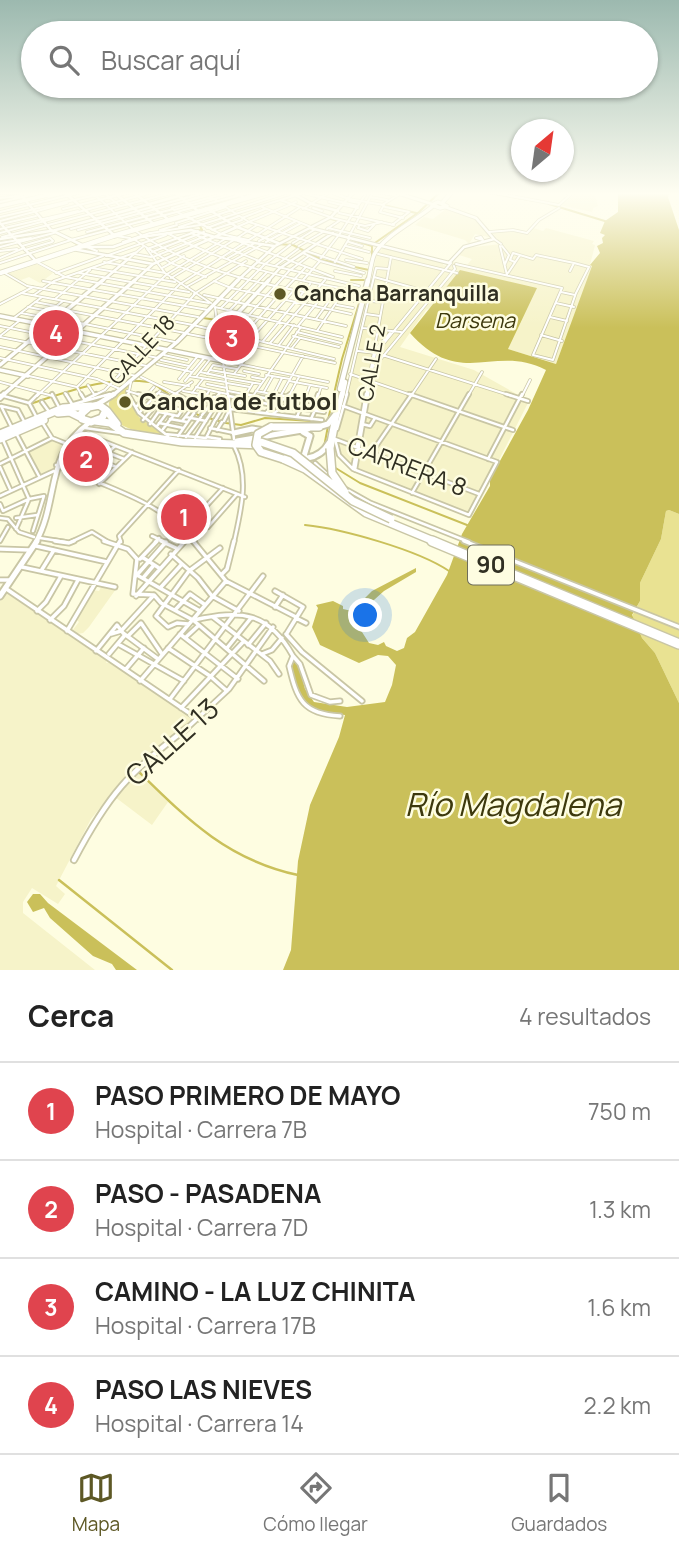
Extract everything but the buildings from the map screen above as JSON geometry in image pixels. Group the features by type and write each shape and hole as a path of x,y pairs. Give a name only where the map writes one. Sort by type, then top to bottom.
{"highway":[{"path":"1,269 81,247 104,237"},
{"name":"90","path":"7,434 25,423 39,420 66,406 101,405 126,430 235,442"},
{"path":"80,418 83,411 92,406"},
{"path":"94,422 102,418 106,411"},
{"name":"90","path":"7,434 63,412 94,422 110,423 124,433 193,443 235,442 264,437 293,453 353,501 679,642"},
{"path":"333,422 328,449 331,469 342,489 361,504 391,519"},
{"path":"314,467 258,450 255,442 256,436 264,437 321,424"},
{"name":"90","path":"264,437 314,467 366,513 679,642"}],"main road":[{"path":"333,422 339,390 375,268 376,254 391,237"},
{"path":"382,246 391,237"},
{"path":"333,422 354,351 355,337"},
{"path":"235,442 257,429 264,437 333,422"},
{"path":"293,432 308,433 311,438 304,456 296,458"},
{"path":"235,442 296,458 317,456 328,449"}],"street":[{"path":"14,237 35,260 65,277 191,299 342,337"},
{"path":"38,237 1,269 27,286 201,318"},
{"path":"0,258 60,237"},
{"path":"66,237 100,254 158,265"},
{"path":"0,251 83,237"},
{"path":"125,237 148,249 166,274 213,305 245,497 227,569 221,575"},
{"path":"81,247 114,245 136,237"},
{"path":"81,247 117,247 137,237"},
{"path":"147,237 177,253 241,278 313,293 356,297"},
{"path":"56,273 100,254 158,237"},
{"path":"151,253 190,237"},
{"path":"200,238 205,237"},
{"path":"34,295 51,282 104,262 135,253 153,257 205,237"},
{"path":"158,265 164,259 211,237"},
{"path":"214,237 215,244"},
{"path":"219,237 248,240 232,237"},
{"path":"222,237 232,239"},
{"path":"222,237 277,244"},
{"path":"171,278 235,237"},
{"path":"77,388 179,284 253,237"},
{"path":"259,237 263,241 277,244"},
{"path":"186,288 256,248 269,237"},
{"path":"226,259 271,237"},
{"path":"169,350 258,261 277,244 290,237"},
{"path":"292,237 362,259"},
{"path":"221,308 265,264 302,237"},
{"path":"230,310 273,266 313,237"},
{"path":"219,331 280,268 326,237"},
{"path":"230,362 312,271 337,237"},
{"path":"492,237 509,256 503,268 508,274"},
{"path":"148,249 175,238 192,247 251,268 334,289 358,291"},
{"path":"335,262 343,253 349,238 456,267 373,369"},
{"path":"29,403 166,274 215,244 232,239"},
{"path":"0,240 24,248"},
{"path":"375,352 464,247 494,240"},
{"path":"245,242 334,280 359,286"},
{"path":"359,250 362,243"},
{"path":"215,244 298,274 334,280"},
{"path":"500,245 505,264"},
{"path":"123,246 128,248"},
{"path":"85,400 77,388 0,368 7,359 144,246"},
{"path":"346,246 369,252"},
{"path":"81,247 100,254"},
{"path":"232,334 296,264 321,247"},
{"path":"111,248 117,251"},
{"path":"304,252 363,275 334,271 334,289"},
{"path":"151,253 206,277"},
{"path":"378,254 508,274 561,287 533,355 552,360 562,341 576,296 589,267 536,255 533,259 513,253 510,260 515,262"},
{"path":"508,274 520,255"},
{"path":"5,396 147,270 184,256"},
{"path":"350,256 346,260 368,263"},
{"name":"CALLE 2","path":"354,470 391,257"},
{"path":"320,259 354,267"},
{"name":"CALLE 18","path":"85,400 109,385 194,294 247,261"},
{"path":"104,262 166,274"},
{"path":"570,271 574,263"},
{"path":"448,266 451,272"},
{"path":"92,268 179,284"},
{"path":"54,299 92,268"},
{"path":"286,288 304,268"},
{"path":"343,406 497,462 469,515 354,470 339,455 335,439 375,268 389,269"},
{"path":"451,272 457,273"},
{"path":"79,273 194,294"},
{"path":"234,374 253,347 279,322 320,274"},
{"path":"374,277 440,295"},
{"path":"271,343 325,280"},
{"path":"43,281 208,310"},
{"path":"214,281 230,288 351,314"},
{"path":"435,281 443,282"},
{"path":"317,331 334,310 348,284"},
{"path":"0,304 33,286"},
{"path":"321,291 332,297 354,301"},
{"path":"561,292 576,296"},
{"path":"21,293 194,325 335,361 237,343"},
{"path":"278,345 298,326 324,294"},
{"path":"204,295 346,326"},
{"path":"13,319 42,297"},
{"path":"316,319 332,297"},
{"path":"243,336 276,298"},
{"path":"35,323 64,301"},
{"path":"369,301 383,302"},
{"path":"36,302 220,340"},
{"path":"556,303 573,307"},
{"path":"337,305 353,308"},
{"path":"28,307 50,312"},
{"path":"412,307 423,310"},
{"path":"21,313 177,342"},
{"path":"366,314 380,316"},
{"path":"0,316 328,382"},
{"path":"550,317 568,322"},
{"path":"0,336 20,320"},
{"path":"0,326 139,354 187,360"},
{"path":"252,411 256,402 256,391 297,332 298,326"},
{"path":"363,328 402,332"},
{"path":"297,332 341,343"},
{"path":"92,406 135,378 186,333"},
{"path":"541,335 562,341"},
{"path":"0,336 147,366"},
{"path":"293,336 339,347"},
{"path":"292,348 300,338"},
{"path":"0,346 121,372 178,393 187,400 178,416 163,429"},
{"path":"354,351 375,352 528,401"},
{"name":"CALLE 2","path":"370,381 375,352"},
{"path":"183,365 191,354"},
{"path":"179,379 198,356"},
{"path":"281,395 303,356"},
{"path":"161,357 189,366"},
{"path":"106,411 110,400 147,366 161,357"},
{"path":"186,381 205,357"},
{"path":"0,358 87,377 119,390"},
{"path":"196,377 211,358"},
{"path":"372,453 436,359"},
{"path":"157,364 192,372"},
{"path":"207,374 213,365 237,369"},
{"path":"195,438 217,403 242,380 247,366"},
{"path":"236,410 251,382 262,369"},
{"path":"210,370 243,376"},
{"path":"246,371 257,373"},
{"path":"200,372 214,375 236,410"},
{"path":"412,493 482,372"},
{"path":"350,374 513,430"},
{"path":"203,389 214,375"},
{"path":"266,375 327,388"},
{"path":"189,376 210,380 240,404"},
{"path":"264,392 273,376"},
{"path":"267,413 273,405 288,397 299,377"},
{"path":"127,391 135,378"},
{"path":"192,393 203,378"},
{"path":"254,378 264,379"},
{"path":"274,394 282,378"},
{"path":"242,380 261,384"},
{"path":"488,458 530,380"},
{"path":"0,382 41,391 66,406"},
{"path":"164,382 189,386"},
{"path":"149,424 171,396 183,391 192,382"},
{"path":"270,382 280,383"},
{"path":"207,384 228,395 250,388"},
{"path":"88,385 95,395"},
{"path":"297,417 310,385"},
{"path":"267,386 277,388"},
{"path":"136,407 154,387"},
{"path":"196,387 273,405"},
{"path":"311,419 321,387"},
{"path":"66,406 98,399 119,390"},
{"path":"178,436 188,417 211,390"},
{"path":"127,391 166,401"},
{"path":"127,391 131,403 143,420 166,435 220,439"},
{"path":"183,391 206,395"},
{"path":"256,391 303,402 325,404"},
{"path":"141,412 159,392 171,396"},
{"path":"186,436 219,392"},
{"path":"65,393 66,406"},
{"path":"193,411 200,394"},
{"path":"215,397 246,394 280,401"},
{"path":"206,437 228,395"},
{"path":"222,410 228,395"},
{"path":"216,430 223,422 228,395"},
{"path":"0,397 29,403 52,438 67,444"},
{"path":"203,400 217,403"},
{"path":"42,401 50,413"},
{"path":"166,401 173,419"},
{"path":"244,410 250,401"},
{"path":"149,403 162,406"},
{"path":"143,420 157,404"},
{"path":"259,412 265,404"},
{"path":"200,405 214,408"},
{"path":"16,529 29,499 13,459 1,406 18,410 25,423"},
{"path":"272,414 289,406 324,412"},
{"path":"159,412 183,407"},
{"path":"169,408 158,424 183,428"},
{"path":"236,410 311,419 321,424"},
{"path":"193,411 208,417"},
{"path":"363,413 392,423"},
{"path":"173,415 178,416"},
{"path":"188,417 208,417"},
{"path":"79,430 80,418"},
{"path":"362,424 370,426 375,418"},
{"path":"173,419 185,422"},
{"path":"0,596 38,537 55,468 67,444 79,430 94,422"},
{"path":"210,428 235,442"},
{"path":"79,430 124,433"},
{"path":"79,430 245,497"},
{"path":"7,434 26,453 39,477"},
{"path":"11,491 0,466 52,438"},
{"name":"CARRERA 8","path":"335,439 479,495"},
{"path":"83,477 116,446"},
{"path":"93,447 124,459"},
{"path":"99,484 132,452"},
{"path":"88,456 116,467"},
{"path":"84,464 109,474"},
{"name":"90","path":"314,467 376,505 679,627"},
{"path":"0,496 55,468 83,477 148,505 177,521 226,581 306,623"},
{"path":"67,631 119,544 119,538 178,470"},
{"path":"184,529 223,488"},
{"path":"208,527 237,494"},
{"path":"0,504 3,511 29,499 44,496 45,503 33,531"},
{"path":"16,518 38,515"},
{"path":"0,518 8,519 16,529 38,537 66,543 92,532 106,542 119,544 136,556 136,576 132,589 138,596"},
{"path":"0,541 8,527"},
{"path":"152,536 176,548"},
{"path":"138,596 176,548 190,536"},
{"path":"159,538 141,558 159,568"},
{"path":"136,576 166,542"},
{"path":"188,624 168,627 156,616 189,571 220,548"},
{"path":"0,549 54,550 107,562"},
{"path":"41,571 54,550"},
{"path":"171,554 212,596 238,612 273,627 362,701"},
{"path":"160,589 182,564"},
{"path":"142,580 155,565"},
{"path":"19,566 115,587"},
{"path":"37,611 47,601 62,575"},
{"path":"136,576 200,611"},
{"path":"169,700 227,627 263,576"},
{"path":"50,620 64,606 78,579"},
{"path":"0,580 10,580"},
{"path":"140,681 226,581"},
{"path":"5,588 198,719"},
{"path":"260,653 272,650 285,636 302,607 275,591"},
{"path":"175,610 190,594 205,604"},
{"path":"275,607 284,594"},
{"path":"138,596 154,595 165,605 193,620 264,681"},
{"path":"109,654 154,595"},
{"path":"193,620 238,612"},
{"path":"213,617 260,653 279,674"},
{"path":"227,648 251,618"},
{"path":"111,634 125,634 141,623 149,631 162,654"},
{"path":"248,645 265,623"},
{"path":"96,651 117,625 158,659"},
{"path":"185,638 199,625"},
{"name":"CALLE 13","path":"74,859 94,820 136,768 198,719 227,692 260,653 273,627"},
{"path":"180,634 237,679"},
{"path":"285,636 293,656 302,664 305,684 311,695 330,702 340,701"},
{"path":"181,708 244,641"},
{"path":"118,644 184,681"},
{"path":"125,670 144,648"},
{"path":"167,648 210,676 227,692"},
{"path":"293,656 289,666 298,699 314,711 340,716"}],"shaded area":[{"path":"456,237 473,237 469,244"},
{"path":"496,237 580,237 594,241 592,244 595,245 590,265 593,266 556,364 508,349 461,270 434,306 426,310 400,347 474,370 529,401 470,517 346,466 335,450 334,438 354,363 377,253 383,248 444,262 443,265 450,267 453,262 467,265 472,259 459,255 465,248 501,244"},
{"path":"35,263 53,273 40,283 29,277 21,280 8,273"},
{"path":"129,384 126,394 139,417 163,435 128,428 114,419 109,402"},
{"path":"52,439 65,445 53,469 40,476 28,453"},
{"path":"666,511 679,514 679,703 655,653 642,638 632,616 640,601 640,583 661,539"},
{"path":"102,585 116,589 89,627 83,633 77,634 72,631 79,622 76,619 93,590 99,591"},
{"path":"7,591 107,660 106,663 110,662 193,719 134,766 91,819 56,886 65,894 58,904 32,888 23,902 23,913 95,970 0,970 0,601"},
{"path":"136,771 168,802 152,825 115,797"}],"water":[{"name":"Río Magdalena","path":"679,237 679,514 666,511 661,539 640,583 640,601 632,615 642,638 655,653 679,703 679,970 283,970 291,950 298,861 310,805 339,737 345,715 319,710 306,703 294,680 291,666 293,658 298,661 305,689 314,702 347,707 385,702 396,665 388,656 378,655 359,663 320,645 312,627 318,608 316,605 333,601 343,606 343,609 352,611 372,591 416,568 416,572 384,591 355,617 369,643 378,645 384,642 386,646 397,651 404,648 407,638 415,632 447,575 462,534 490,486 490,479 528,410 546,370 527,363 510,361 462,363 445,359 428,350 410,333 460,270 537,288 508,349 556,364 592,266 590,265 600,253 597,246 603,243 602,238"},
{"path":"33,894 40,894 48,903 137,970 116,970 112,964 93,956 50,918 44,908 33,912 27,902"}],"waterway":[{"path":"372,260 372,245 383,237"},
{"path":"353,240 372,246"},
{"path":"73,242 80,246"},
{"path":"276,244 293,245 322,260 369,270 371,268"},
{"path":"328,420 342,359 369,271"},
{"path":"351,280 364,280"},
{"path":"203,318 217,320"},
{"path":"30,404 103,383 149,382"},
{"path":"154,384 198,415 226,423 241,425 265,418 327,422"},
{"path":"324,447 328,426"},
{"path":"334,467 360,483 467,525"},
{"path":"305,525 380,542 419,556 449,571"},
{"path":"139,772 192,822 211,836 251,859 298,875"},
{"path":"59,880 172,970"}],"place":[{"name":"Cancha Barranquilla","path":"280,294"},
{"name":"PASO LAS NIEVES","path":"56,333"},
{"name":"CAMINO - LA LUZ CHINITA","path":"232,338"},
{"name":"Cancha de futbol","path":"125,402"},
{"name":"PASO - PASADENA","path":"86,459"},
{"name":"PASO PRIMERO DE MAYO","path":"184,517"}],"water label":[{"name":"Darsena","path":"475,321"}]}
